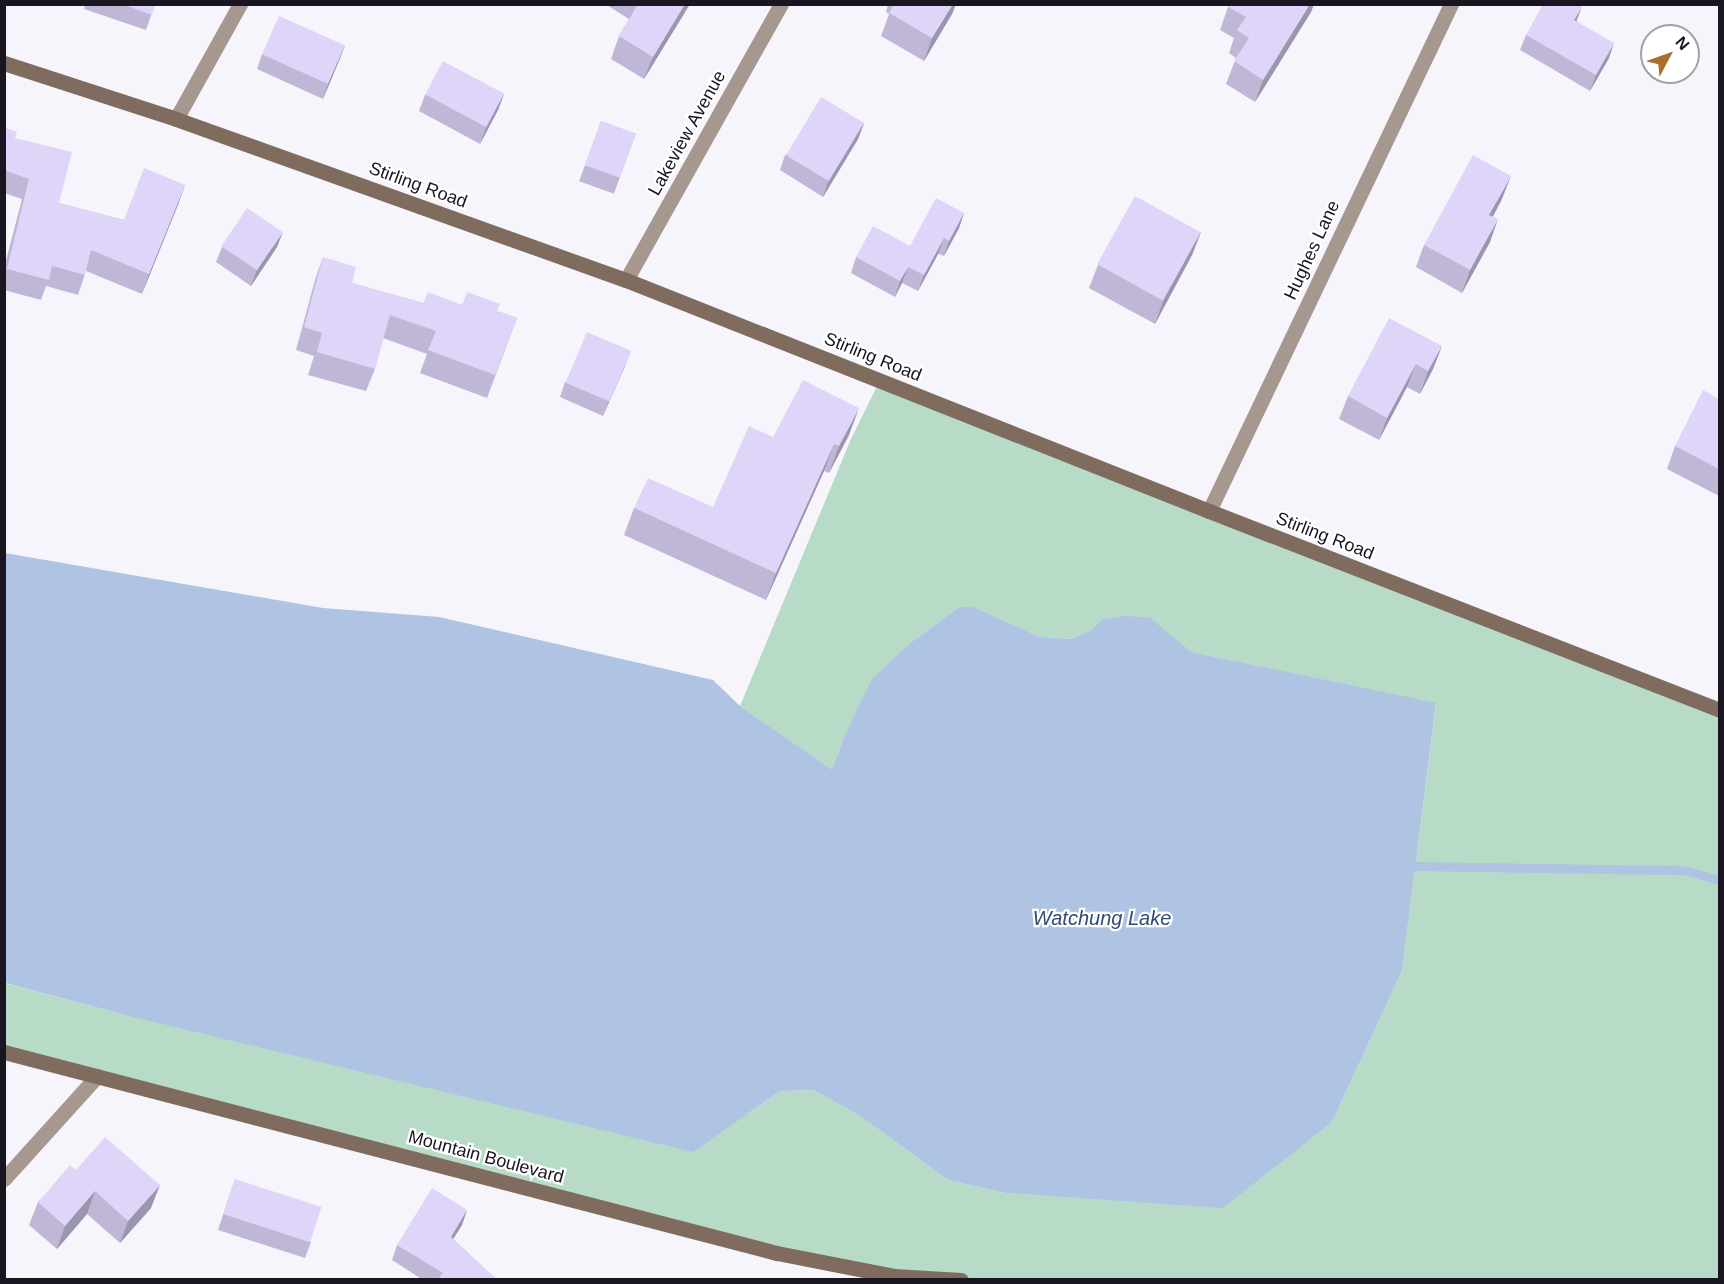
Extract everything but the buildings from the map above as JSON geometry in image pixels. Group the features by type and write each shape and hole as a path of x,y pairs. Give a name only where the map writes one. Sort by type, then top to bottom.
{"street":[{"path":"176,119 240,4"},
{"name":"Lakeview Avenue","path":"626,280 781,4"},
{"name":"Hughes Lane","path":"1209,511 1451,4"},
{"name":"Stirling Road","path":"4,63 176,119 626,280 1719,710"},
{"name":"Mountain Boulevard","path":"4,1052 777,1253 892,1278 961,1280"},
{"path":"4,1179 97,1076"}],"green space":[{"path":"880,380 1719,710 1719,1279 961,1280 894,1276 5,1052 4,983 121,1014 749,1113 780,1091 814,1090 860,1116 948,1180 1005,1193 1223,1207 1332,1122 1402,971 1436,704 1192,652 1149,618 1103,619 1091,630 1073,639 1040,637 974,607 959,607 910,643 873,679 846,732 832,771 740,706 851,439"}],"water":[{"name":"Watchung Lake","path":"5,553 323,608 439,617 713,680 740,706 832,770 846,732 872,679 910,643 959,607 974,607 1040,637 1072,639 1091,630 1103,619 1127,616 1150,618 1192,652 1436,703 1402,971 1332,1122 1223,1208 1005,1193 948,1180 860,1116 814,1090 780,1091 693,1152 121,1014 5,983"}],"waterway":[{"path":"1415,866 1683,870 1720,880"}]}
